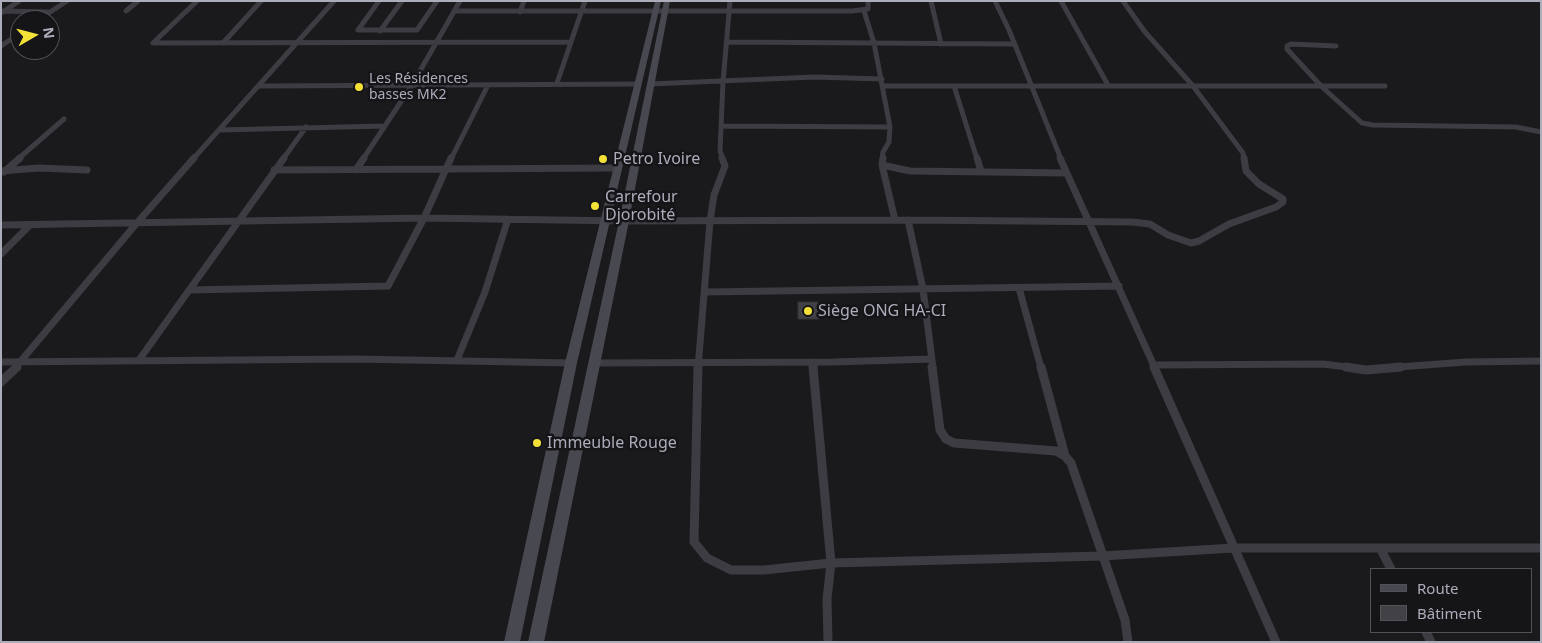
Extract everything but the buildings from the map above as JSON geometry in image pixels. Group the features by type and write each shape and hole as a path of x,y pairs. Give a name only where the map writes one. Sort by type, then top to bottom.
{"main road":[{"path":"536,642 624,221 645,84 662,7"},
{"path":"512,642 571,363 618,168 645,84"}],"street":[{"path":"2,12 19,1"},
{"path":"52,10 66,1"},
{"path":"126,11 138,1"},
{"path":"197,1 153,42 571,42"},
{"path":"222,43 261,1"},
{"path":"1,382 22,362 136,224 334,1"},
{"path":"379,1 358,29 360,31 418,30 437,1"},
{"path":"380,31 402,1"},
{"path":"356,170 412,85 460,1"},
{"path":"520,12 524,1"},
{"path":"557,83 585,1"},
{"path":"730,1 723,82 720,151 725,166 714,195 710,221 698,361 694,542 707,558 731,570 764,570 831,563 1102,556 1233,548 1541,548"},
{"path":"795,1 795,11"},
{"path":"454,11 582,11 662,7 730,12 864,11 868,9 868,1"},
{"path":"931,1 941,44"},
{"path":"995,1 1066,173 1119,286 1276,642"},
{"path":"1061,1 1108,85"},
{"path":"1,225 424,218 606,221 908,220 1132,222 1150,224 1168,235 1191,243 1207,237 1229,224 1276,207 1283,202 1283,199 1259,184 1246,171 1244,153 1193,86 1145,32 1123,1"},
{"path":"864,11 884,86 890,127 890,142 883,152 882,165 895,220"},
{"path":"726,42 1014,44"},
{"path":"1336,46 1291,44 1287,46 1287,49 1322,87 1362,123 1368,125 1516,127 1541,132"},
{"path":"260,86 645,84 815,77 882,79"},
{"path":"189,290 388,286 424,218 488,85"},
{"path":"884,86 1384,86"},
{"path":"954,86 980,171"},
{"path":"2,172 64,119"},
{"path":"220,130 384,126"},
{"path":"722,126 890,127"},
{"path":"139,360 306,127"},
{"path":"882,165 910,171 1066,173"},
{"path":"2,172 39,168 87,170"},
{"path":"274,170 618,168"},
{"path":"458,360 485,292 508,219"},
{"path":"908,220 923,289 940,430 946,439 954,444 1056,452 1065,456"},
{"path":"1,254 30,225"},
{"path":"705,292 1119,286"},
{"path":"1019,288 1065,456 1071,463 1125,620 1128,642"},
{"path":"1,362 354,359 571,363"},
{"path":"593,363 698,361 813,362 931,359"},
{"path":"1153,365 1324,364 1366,370 1466,362 1541,361"},
{"path":"813,362 831,563 827,600 828,642"},
{"path":"1380,548 1390,568"}],"place":[{"name":"Les Résidences basses MK2","path":"359,87"},
{"name":"Petro Ivoire","path":"603,159"},
{"name":"Carrefour Djorobité","path":"595,206"},
{"name":"Siège ONG HA-CI","path":"808,311"},
{"name":"Immeuble Rouge","path":"537,443"}]}
